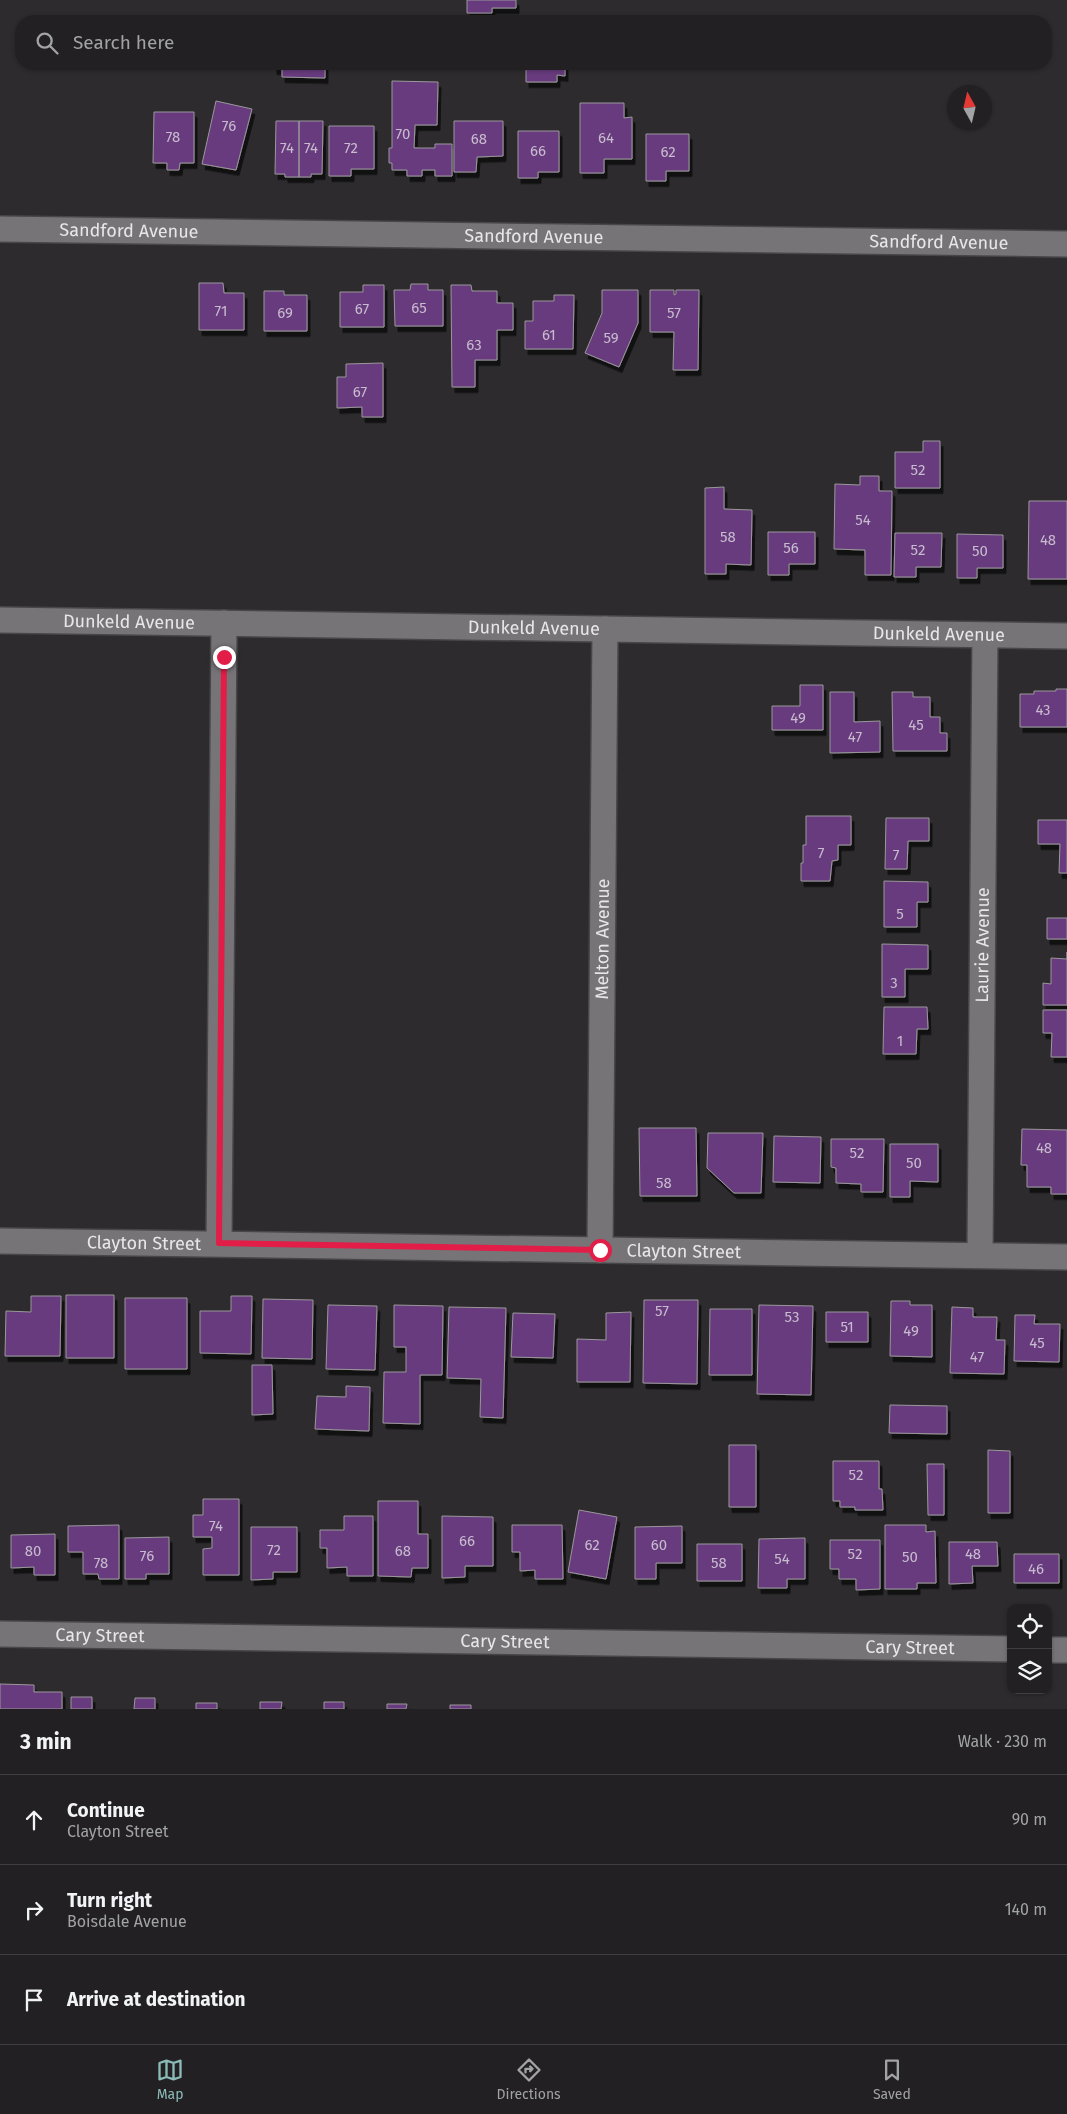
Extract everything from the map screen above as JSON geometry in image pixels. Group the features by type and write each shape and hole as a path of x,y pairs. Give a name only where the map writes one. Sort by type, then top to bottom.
{"street":[{"name":"Sandford Avenue","path":"0,228 1067,244"},
{"name":"Dunkeld Avenue","path":"0,620 1067,636"},
{"path":"219,1243 224,623"},
{"name":"Melton Avenue","path":"600,1250 605,628"},
{"name":"Laurie Avenue","path":"980,1255 985,635"},
{"name":"Clayton Street","path":"0,1240 1067,1257"},
{"name":"Cary Street","path":"0,1634 1007,1649"},
{"path":"1052,1650 1067,1650"}],"building":[{"path":"467,0 516,0 516,8 492,8 492,13 467,13"},
{"path":"282,70 325,70 325,78 282,77"},
{"path":"526,70 565,70 565,76 557,75 557,82 526,82"},
{"path":"392,81 438,82 437,125 415,125 414,148 435,148 435,144 452,144 452,176 435,176 435,170 422,170 422,176 407,176 407,170 392,170 392,163 389,163 389,148 392,148"},
{"path":"216,101 252,109 236,170 202,164"},
{"path":"580,103 624,103 624,118 632,117 632,159 604,159 604,173 580,173"},
{"path":"154,112 194,112 194,163 180,163 179,170 167,170 167,163 153,163"},
{"path":"276,121 299,121 299,177 285,177 285,174 275,174"},
{"path":"299,121 323,121 322,174 311,174 311,177 299,177"},
{"path":"454,121 503,121 503,156 477,157 476,172 454,172"},
{"path":"329,126 374,126 374,169 351,169 351,176 329,176"},
{"path":"518,131 559,131 559,172 538,172 538,178 518,178"},
{"path":"646,134 689,134 689,171 666,171 666,181 646,181"},
{"path":"199,283 223,283 224,293 244,293 244,330 199,330"},
{"path":"411,284 428,284 428,290 443,290 443,326 395,326 394,290 410,290"},
{"path":"363,285 384,285 384,327 340,327 340,292 363,292"},
{"path":"451,285 471,285 472,291 497,291 497,303 513,303 513,330 497,330 497,360 475,360 475,387 452,387"},
{"path":"602,290 638,290 638,323 619,367 585,353 602,313"},
{"path":"650,290 674,290 674,295 676,290 699,290 698,370 673,370 674,332 650,332"},
{"path":"264,291 284,291 284,295 307,295 307,331 264,331"},
{"path":"554,295 574,295 573,349 525,349 525,321 533,321 533,301 554,301"},
{"path":"383,363 383,417 362,417 362,407 337,408 337,377 346,377 346,364"},
{"path":"923,441 940,441 940,488 895,488 895,452 923,452"},
{"path":"860,476 879,476 879,491 892,491 891,575 865,575 865,550 834,549 835,484 860,485"},
{"path":"724,487 724,509 752,510 751,565 726,564 726,574 705,574 705,488"},
{"path":"1029,501 1067,501 1067,579 1028,579"},
{"path":"768,532 815,532 815,564 789,564 789,575 768,575"},
{"path":"895,533 942,533 941,567 916,567 916,577 894,577"},
{"path":"957,534 1003,535 1003,568 977,568 977,578 957,578"},
{"path":"800,685 823,685 823,730 772,730 772,706 800,706"},
{"path":"1056,689 1067,689 1067,727 1020,727 1020,694 1034,694 1034,691 1056,691"},
{"path":"830,692 854,692 854,722 880,721 880,752 830,753"},
{"path":"892,692 913,692 913,697 930,697 930,717 940,717 940,733 947,733 947,751 893,751"},
{"path":"806,816 851,816 851,845 838,845 838,860 832,861 830,881 801,881 803,845 806,845"},
{"path":"886,818 929,818 929,841 908,841 907,869 885,869"},
{"path":"1038,820 1067,820 1067,873 1059,873 1060,844 1038,844"},
{"path":"884,881 928,882 928,902 917,902 917,927 884,927"},
{"path":"1047,918 1067,918 1067,939 1047,939"},
{"path":"882,944 928,945 928,969 905,969 905,997 882,997"},
{"path":"1051,958 1067,959 1067,1005 1043,1005 1043,983 1051,984"},
{"path":"884,1007 927,1007 928,1029 917,1029 916,1054 883,1054"},
{"path":"1043,1010 1067,1010 1067,1057 1051,1057 1052,1033 1043,1033"},
{"path":"639,1128 696,1128 697,1196 640,1196"},
{"path":"1022,1129 1067,1130 1067,1194 1051,1194 1051,1187 1027,1187 1027,1165 1021,1165"},
{"path":"708,1133 763,1133 761,1193 734,1193 707,1168"},
{"path":"774,1136 821,1137 820,1183 773,1182"},
{"path":"831,1139 884,1139 883,1192 861,1192 861,1184 836,1183 836,1168 831,1167"},
{"path":"890,1144 938,1144 938,1182 910,1181 910,1197 890,1197"},
{"path":"66,1295 114,1295 114,1358 66,1358"},
{"path":"31,1296 61,1296 60,1356 5,1356 6,1311 31,1312"},
{"path":"231,1296 252,1296 251,1354 200,1353 200,1311 231,1311"},
{"path":"125,1298 187,1298 187,1369 125,1369"},
{"path":"263,1299 313,1300 312,1359 262,1358"},
{"path":"644,1300 698,1300 697,1384 643,1383"},
{"path":"891,1301 910,1301 910,1305 932,1305 932,1357 890,1356"},
{"path":"328,1305 377,1306 375,1370 326,1369"},
{"path":"394,1305 443,1306 442,1375 420,1375 420,1424 383,1423 384,1372 406,1372 406,1347 394,1347"},
{"path":"759,1305 813,1306 811,1395 757,1394"},
{"path":"449,1307 506,1308 503,1418 480,1417 481,1379 447,1378"},
{"path":"952,1307 973,1308 973,1317 997,1317 996,1340 1005,1340 1004,1374 950,1373"},
{"path":"710,1309 752,1309 752,1375 709,1375"},
{"path":"631,1312 630,1382 577,1382 577,1339 606,1340 606,1313"},
{"path":"826,1312 868,1312 868,1342 826,1342"},
{"path":"513,1313 555,1314 553,1358 511,1357"},
{"path":"1015,1315 1035,1315 1034,1324 1060,1324 1059,1362 1014,1361"},
{"path":"252,1365 272,1365 273,1414 252,1415"},
{"path":"346,1386 370,1387 369,1431 315,1429 317,1396 346,1397"},
{"path":"890,1405 947,1406 947,1434 889,1433"},
{"path":"729,1445 756,1445 756,1507 729,1507"},
{"path":"988,1450 1010,1451 1010,1513 988,1513"},
{"path":"833,1461 879,1461 879,1489 882,1489 883,1510 855,1510 855,1507 840,1507 840,1501 833,1501"},
{"path":"927,1464 944,1464 944,1515 928,1515"},
{"path":"203,1499 239,1499 239,1575 203,1575 203,1549 212,1548 212,1537 193,1537 193,1515 203,1515"},
{"path":"378,1501 418,1501 418,1534 428,1534 428,1568 412,1568 411,1577 378,1576"},
{"path":"579,1510 617,1517 606,1579 568,1572"},
{"path":"344,1516 373,1516 373,1576 347,1576 347,1567 327,1568 327,1548 320,1548 320,1530 344,1530"},
{"path":"442,1516 493,1517 493,1566 465,1566 465,1577 442,1578"},
{"path":"119,1525 119,1579 99,1579 98,1574 83,1574 83,1552 68,1552 68,1526"},
{"path":"512,1525 562,1525 563,1579 535,1579 535,1570 520,1571 520,1552 512,1552"},
{"path":"885,1525 926,1525 926,1532 935,1531 936,1583 917,1583 917,1589 885,1589"},
{"path":"682,1526 682,1563 656,1563 656,1579 635,1579 635,1527"},
{"path":"251,1527 297,1527 297,1572 273,1572 273,1579 251,1580"},
{"path":"55,1534 55,1575 34,1575 34,1567 11,1568 11,1535"},
{"path":"169,1537 169,1574 146,1574 146,1579 125,1579 125,1538"},
{"path":"805,1538 805,1579 787,1579 787,1588 758,1588 759,1539"},
{"path":"830,1540 880,1540 880,1589 856,1590 856,1579 839,1579 839,1569 830,1569"},
{"path":"949,1542 997,1542 998,1566 972,1566 973,1583 949,1584"},
{"path":"697,1544 742,1544 742,1581 697,1581"},
{"path":"1014,1554 1059,1554 1059,1583 1014,1583"},
{"path":"0,1684 34,1685 34,1692 62,1692 62,1709 0,1709"},
{"path":"71,1697 92,1697 92,1709 71,1709"},
{"path":"135,1698 155,1698 155,1709 134,1709"},
{"path":"260,1702 282,1702 281,1709 260,1709"},
{"path":"324,1702 344,1702 344,1709 324,1709"},
{"path":"196,1703 217,1703 217,1709 196,1709"},
{"path":"387,1704 407,1704 406,1709 387,1709"},
{"path":"450,1705 471,1705 471,1709 450,1709"}],"route":[{"path":"224,657 219,1243 600,1250"}]}
